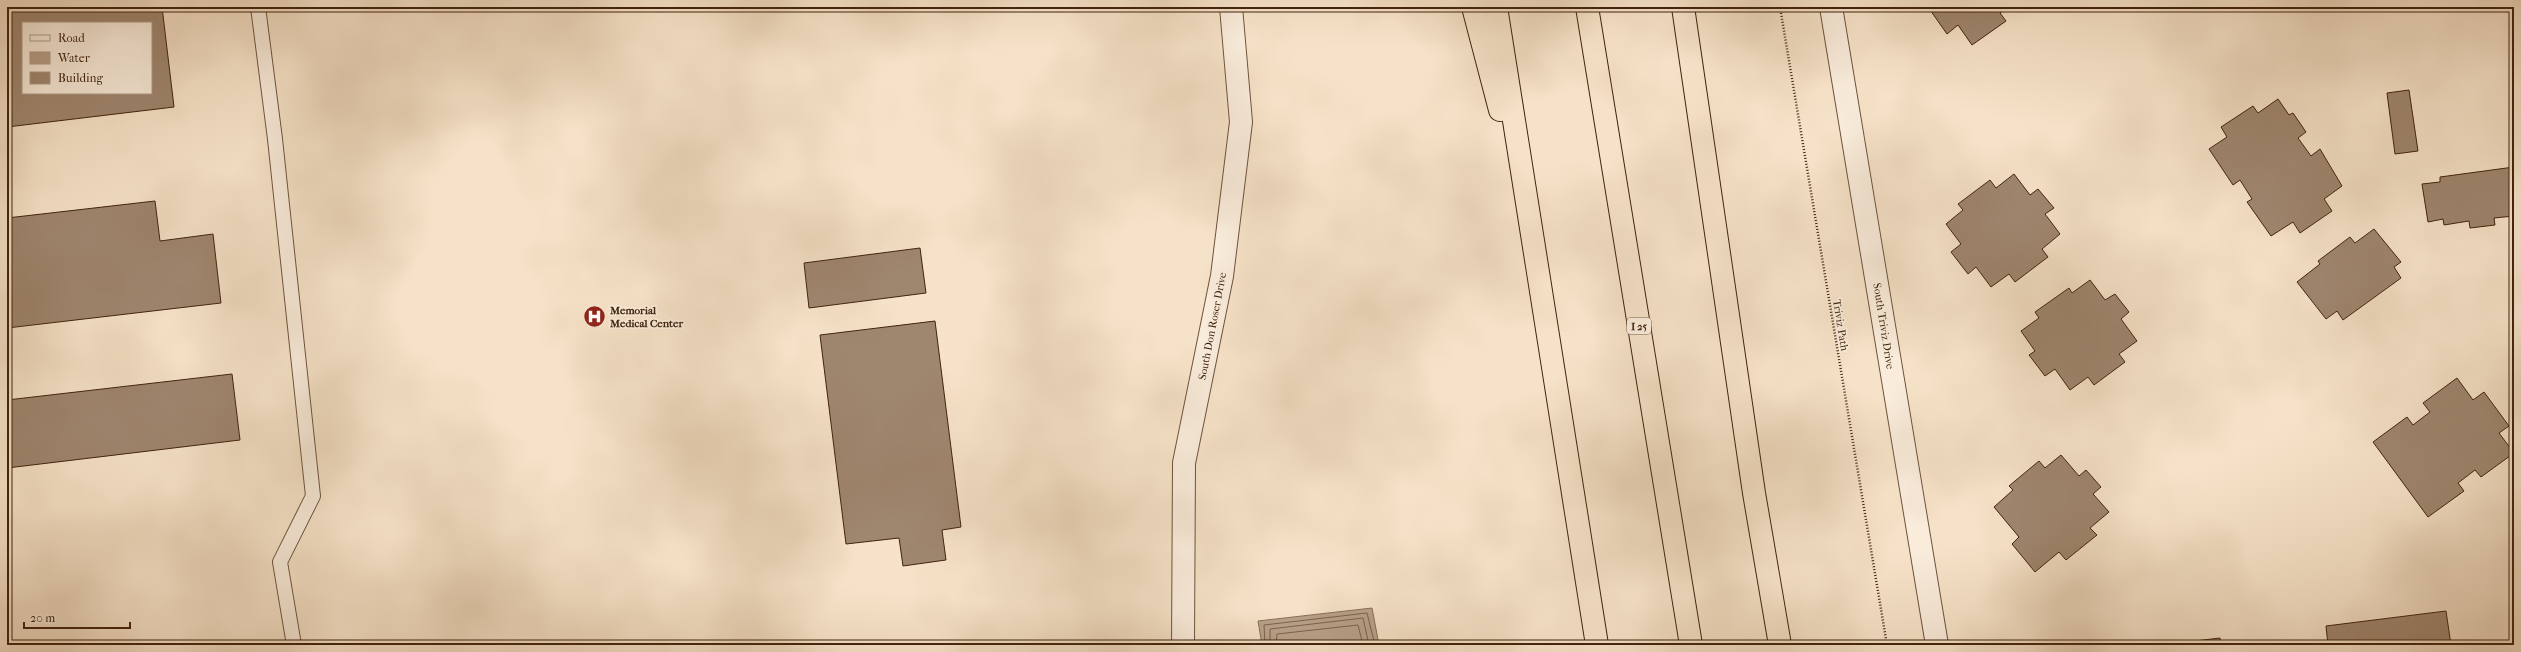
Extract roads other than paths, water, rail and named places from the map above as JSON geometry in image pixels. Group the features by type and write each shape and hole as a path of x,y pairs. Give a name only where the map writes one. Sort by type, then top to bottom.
{"highway":[{"path":"1473,7 1533,235"},
{"path":"1496,7 1597,645"},
{"name":"I 25","path":"1587,7 1691,645"},
{"path":"1683,7 1753,485 1780,645"}],"street":[{"name":"South Don Roser Drive","path":"1183,645 1184,462 1222,276 1241,122 1231,7"},
{"name":"South Triviz Drive","path":"1831,7 1937,645"}],"lane":[{"path":"258,7 275,139 314,496 280,562 294,645"}],"water":[{"path":"1372,608 1379,645 1262,645 1258,621"}],"place":[{"name":"Memorial Medical Center","path":"594,316"}]}
